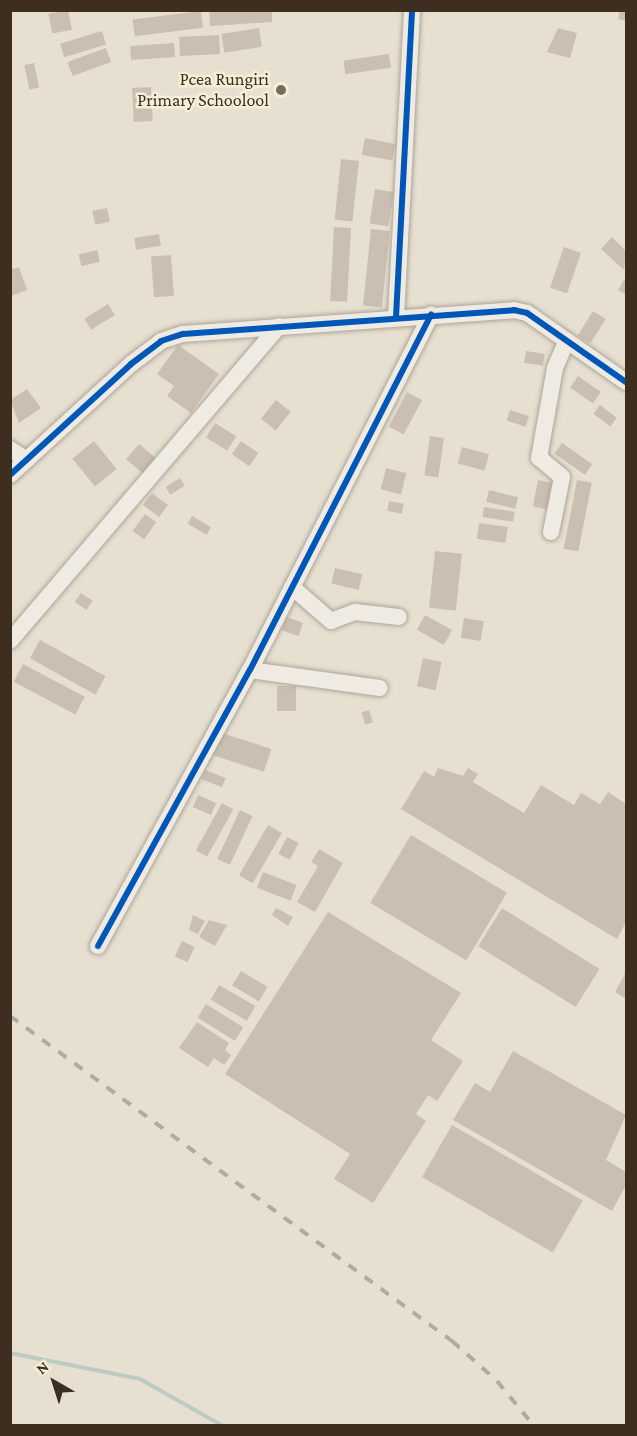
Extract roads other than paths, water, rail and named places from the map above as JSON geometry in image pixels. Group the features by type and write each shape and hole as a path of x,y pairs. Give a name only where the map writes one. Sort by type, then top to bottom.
{"street":[{"path":"396,317 412,10"},
{"path":"10,475 161,341 279,326 514,310 527,313 627,382"},
{"path":"98,946 250,670 431,315"},
{"path":"10,641 279,326"},
{"path":"550,532 562,477 539,458 555,368 567,340"},
{"path":"10,449 27,460"},
{"path":"292,587 331,621 355,612 399,617"},
{"path":"250,670 380,688"}],"waterway":[{"path":"10,1353 140,1379 223,1426"}],"railway":[{"path":"10,1016 452,1341 497,1381 534,1426"}],"place":[{"name":"Pcea Rungiri Primary Schoolool","path":"281,90"}]}
